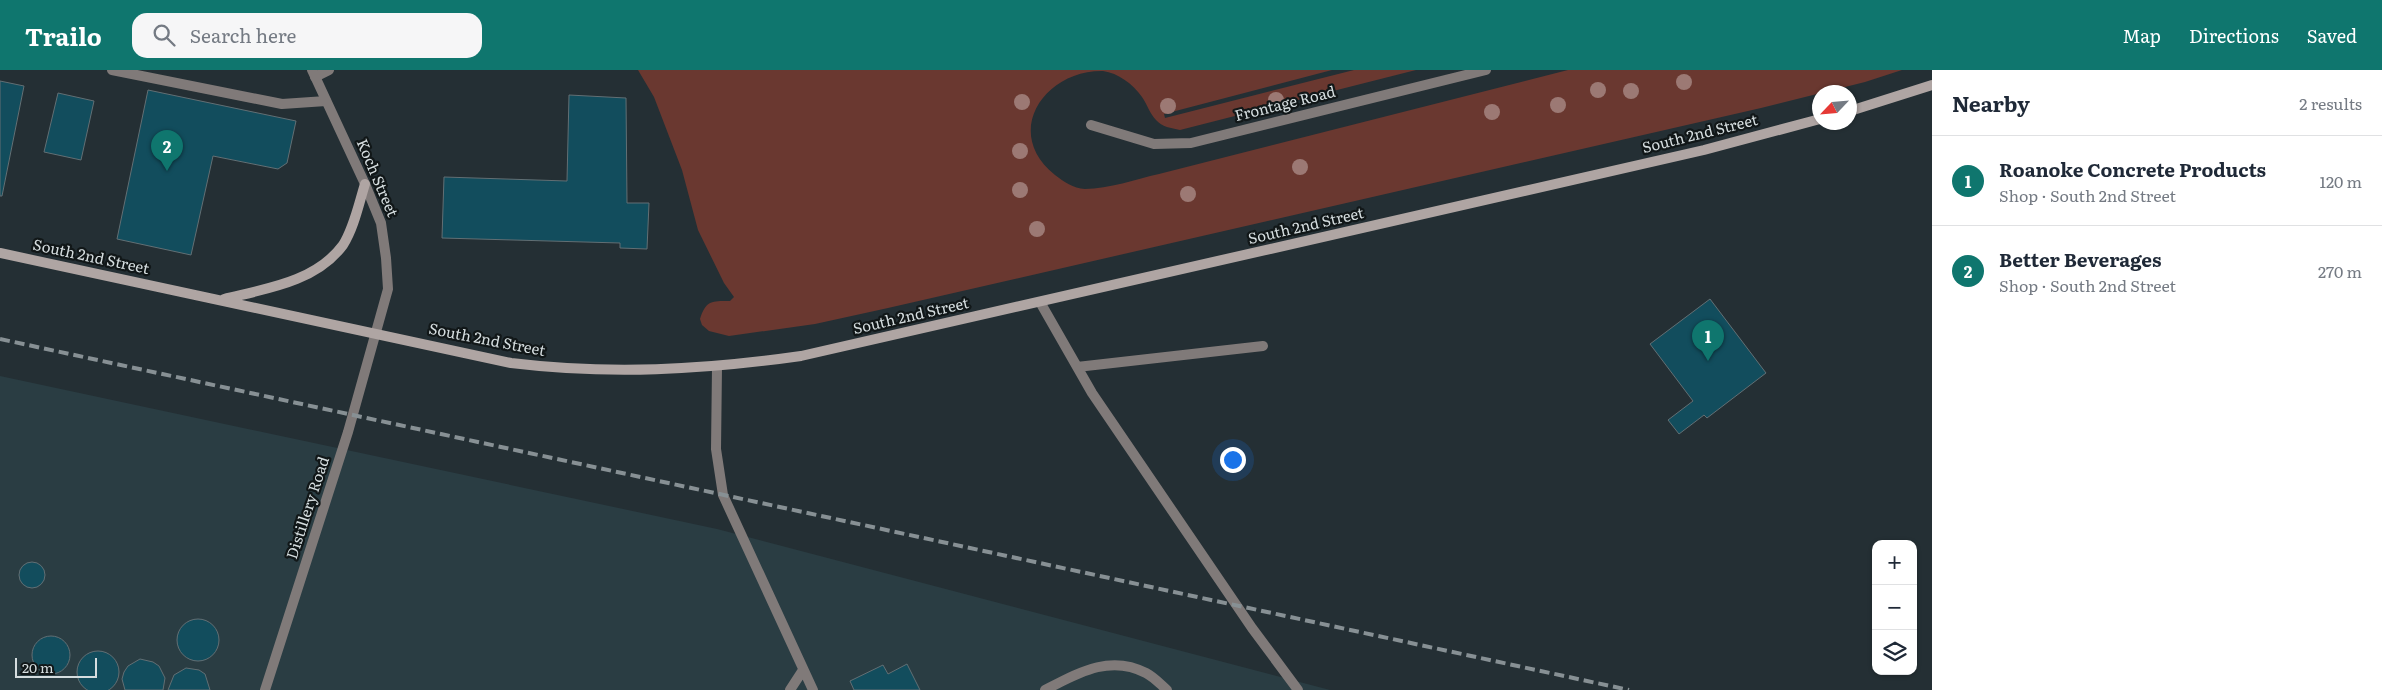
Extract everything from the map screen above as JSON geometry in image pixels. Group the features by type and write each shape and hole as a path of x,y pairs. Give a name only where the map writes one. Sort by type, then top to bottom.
{"main road":[{"path":"1857,109 1932,85"},
{"name":"South 2nd Street","path":"0,253 511,363 547,367 658,371 801,356 1704,150 1812,121"},
{"path":"221,300 277,286 305,276 329,260 343,244 366,184"}],"street":[{"path":"112,70 282,104 326,100"},
{"path":"313,73 329,70"},
{"name":"Frontage Road","path":"1091,125 1154,144 1191,143 1486,70"},
{"name":"Koch Street","path":"313,73 366,184 381,223 388,289 374,333"},
{"path":"1040,302 1092,393 1252,628 1298,690"},
{"name":"Distillery Road","path":"265,690 348,432 374,333"},
{"path":"1077,368 1263,346"},
{"path":"716,366 716,449 724,495 813,690"},
{"path":"1045,690 1082,671 1109,665 1123,665 1147,673 1167,690"},
{"path":"790,690 803,670"}],"shaded area":[{"path":"638,70 1332,70 1164,114 1165,118 1354,70 1416,70 1180,130 1167,127 1158,122 1138,92 1120,77 1103,71 1082,73 1063,81 1048,92 1037,107 1031,123 1032,141 1039,158 1062,180 1073,186 1085,189 1122,183 1568,70 1902,70 1853,85 1812,85 1812,95 1761,108 888,308 815,324 729,336 709,331 702,325 700,319 705,308 710,303 730,301 734,297 724,283 698,230 682,170 654,97"},
{"path":"0,376 717,529 1330,690 0,690"}],"building":[{"path":"0,81 24,86 2,196 0,196"},
{"path":"148,90 296,121 287,163 278,169 213,156 191,255 117,239"},
{"path":"58,93 94,101 81,160 44,152"},
{"path":"569,95 626,98 627,203 649,203 647,249 620,248 620,243 442,238 444,177 567,181"},
{"path":"1710,299 1766,373 1707,418 1704,415 1679,434 1668,420 1693,401 1650,344"},
{"path":"32,562 41,566 45,575 41,584 32,588 23,584 19,575 23,566"},
{"path":"202,619 210,622 216,628 219,640 216,652 210,658 194,661 186,658 180,652 177,636 180,628 186,622"},
{"path":"51,636 65,641 70,655 65,669 51,674 37,669 32,655 37,641"},
{"path":"98,651 113,657 118,668 117,680 113,687 106,691 90,691 83,687 77,672 83,657"},
{"path":"140,659 153,662 159,666 165,678 163,690 125,690 122,679 124,672 128,666"},
{"path":"907,664 920,690 854,690 850,681 883,665 888,674"},
{"path":"186,668 199,670 205,674 210,690 168,690 174,675"}],"railway":[{"path":"0,339 1629,690"}],"place":[{"name":"Better Beverages","path":"167,171"},
{"name":"Roanoke Concrete Products","path":"1708,361"}]}
